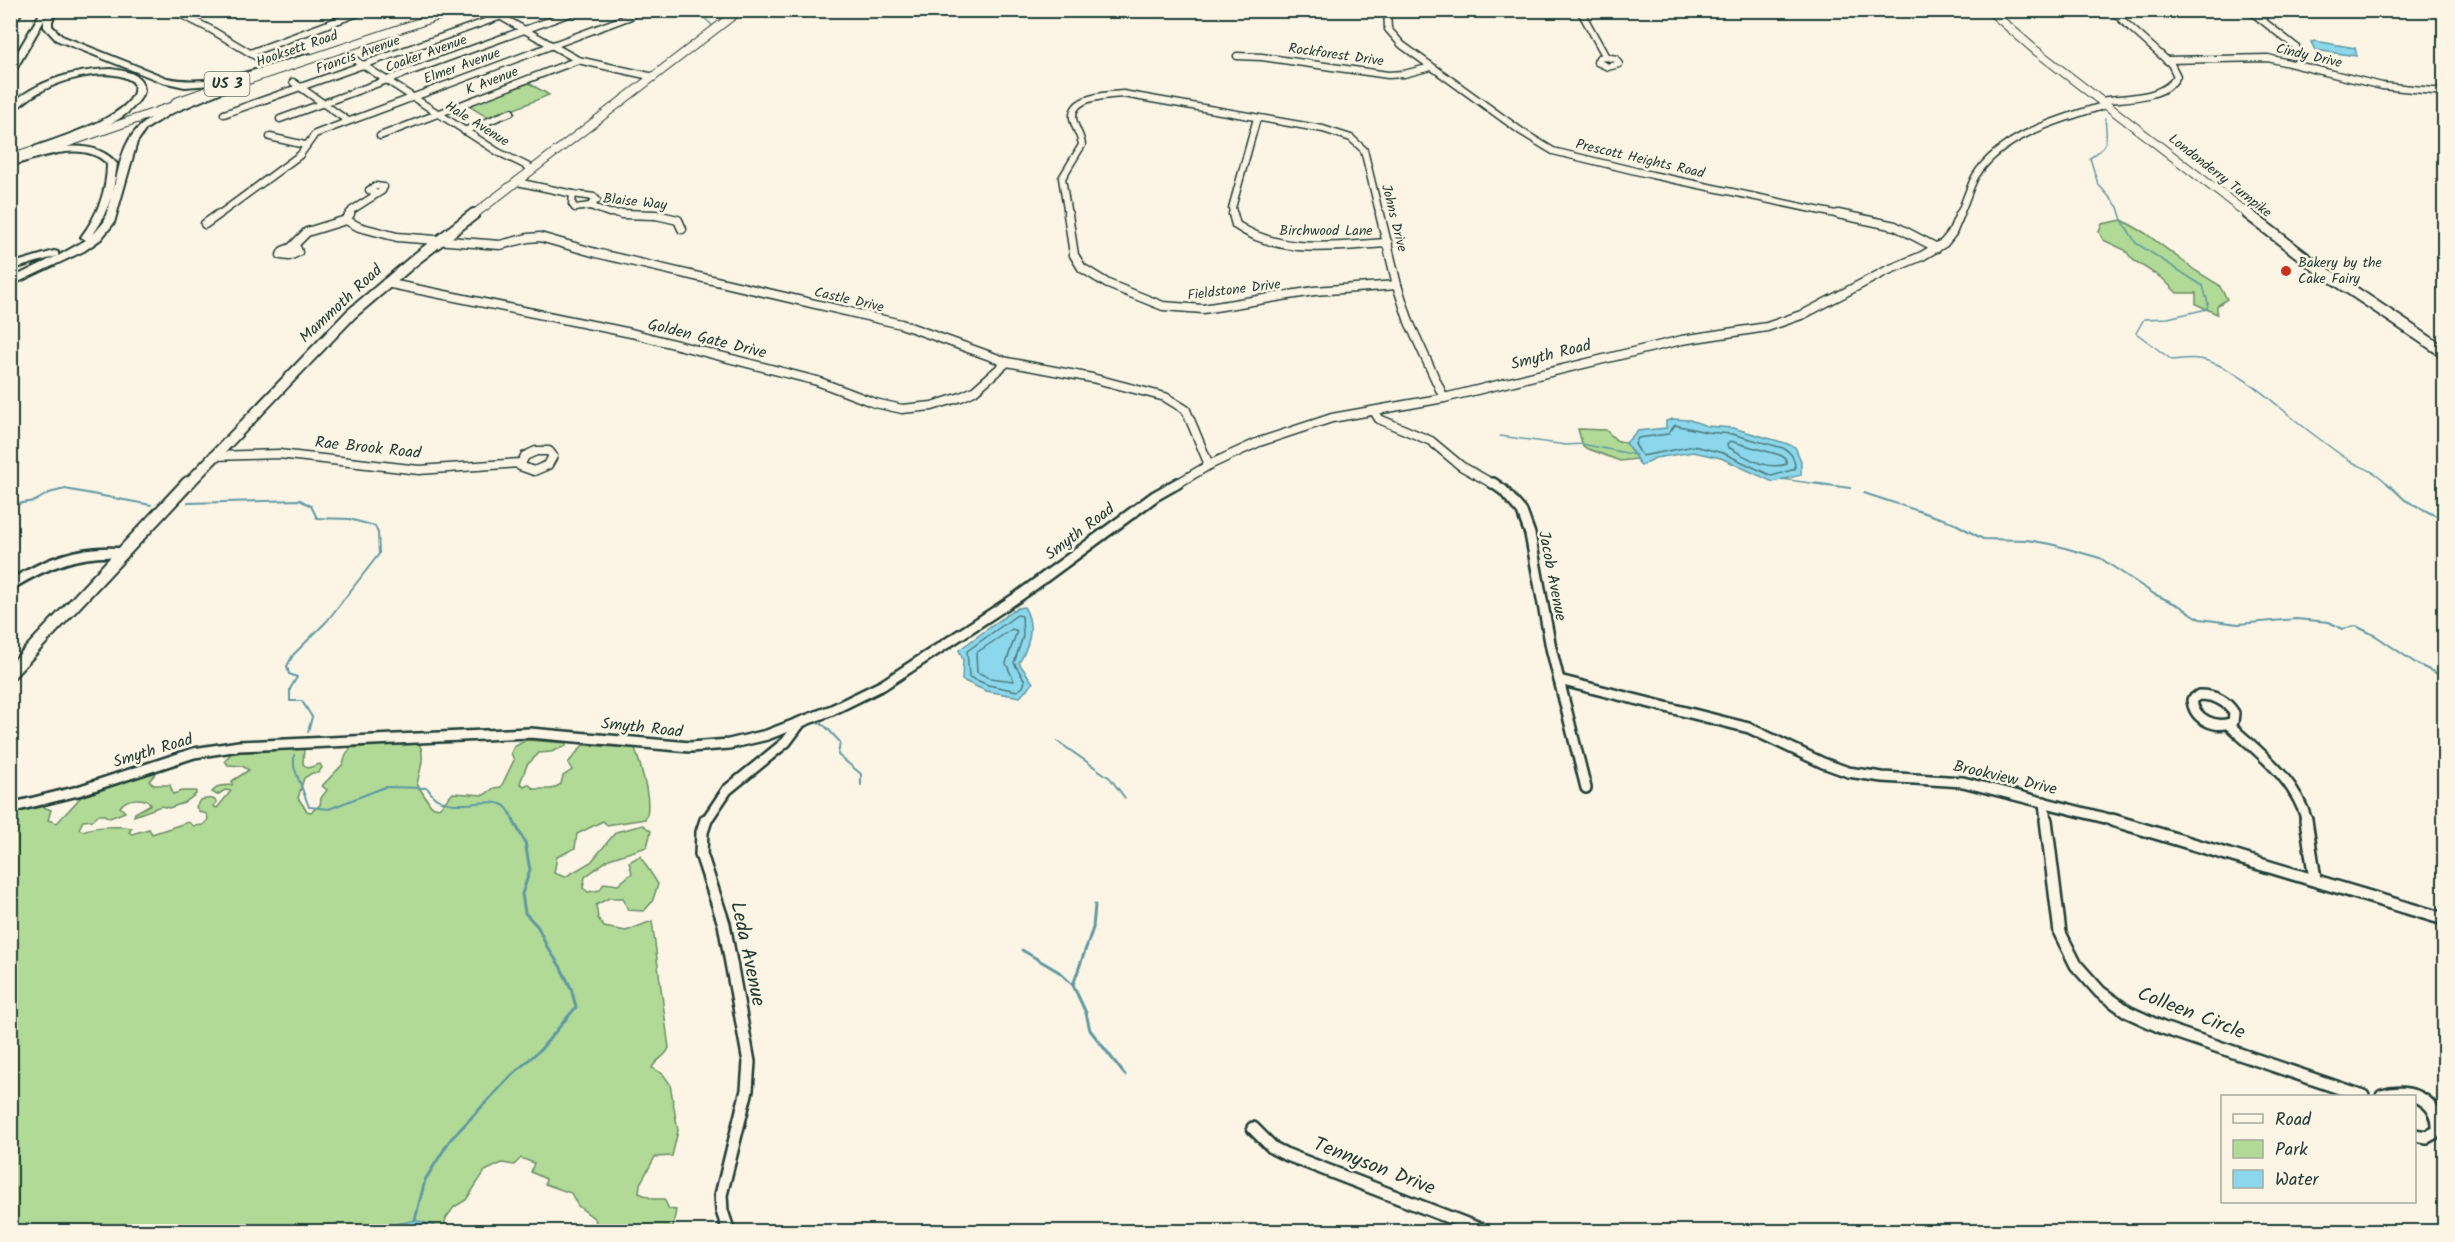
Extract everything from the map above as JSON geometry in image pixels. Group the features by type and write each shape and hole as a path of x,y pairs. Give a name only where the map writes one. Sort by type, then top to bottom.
{"highway":[{"path":"10,25 20,10"},
{"path":"10,73 46,10"},
{"path":"54,10 48,21 48,27 58,38 173,83 201,84 224,81 310,56"},
{"path":"10,110 36,90 73,77 111,72 127,74 138,80 141,88 139,96 121,113 97,126 37,149"},
{"path":"10,283 80,249 97,237 109,223 132,142 143,127 167,112 235,85"},
{"path":"10,161 79,150 96,152 107,157 112,164 100,217 86,237 56,254 10,267"}],"main road":[{"name":"Hooksett Road","path":"10,161 37,149 444,10"},
{"name":"Hooksett Road","path":"10,161 456,10"},
{"name":"Mammoth Road","path":"10,673 311,353 386,283 740,10"},
{"name":"Londonderry Turnpike","path":"1989,10 2012,32 2317,267 2445,352"}],"street":[{"path":"172,10 260,59"},
{"path":"250,53 366,10"},
{"path":"489,10 578,60 654,77"},
{"name":"Coaker Avenue","path":"280,119 579,10"},
{"name":"Prescott Heights Road","path":"1387,10 1387,22 1391,34 1431,67 1553,151 1652,175 1895,226 1937,248"},
{"path":"1580,10 1606,57"},
{"path":"2111,10 2166,60"},
{"path":"2249,10 2296,47 2300,54 2297,64"},
{"name":"Elmer Avenue","path":"205,224 300,155 315,134 631,16"},
{"name":"Francis Avenue","path":"224,114 499,17"},
{"path":"311,32 317,37"},
{"name":"Hale Avenue","path":"349,56 464,131 514,161 533,169"},
{"name":"Rockforest Drive","path":"1237,56 1262,57 1388,75 1404,74 1431,67"},
{"name":"Cindy Drive","path":"2166,60 2256,57 2297,64 2382,86 2445,92"},
{"name":"K Avenue","path":"380,136 578,60"},
{"name":"Smyth Road","path":"10,808 68,794 167,760 227,747 530,733 690,747 748,740 801,722 858,698 899,675 1019,596 1129,514 1209,465 1259,442 1332,418 1444,398 1653,346 1758,329 1790,320 1937,248 1952,233 1976,176 2002,148 2055,120 2104,103 2174,85 2177,76 2173,66 2166,60"},
{"path":"293,82 348,121"},
{"name":"Fieldstone Drive","path":"1257,118 1119,94 1093,98 1078,106 1073,114 1082,145 1062,178 1074,255 1082,268 1101,281 1145,300 1163,306 1189,309 1324,290 1397,285"},
{"path":"464,131 511,112"},
{"name":"Johns Drive","path":"1257,118 1340,133 1360,144 1364,150 1397,285 1410,324 1444,398"},
{"name":"Birchwood Lane","path":"1257,118 1232,208 1236,225 1252,236 1287,246 1388,243"},
{"path":"270,137 305,145"},
{"path":"517,182 573,194 596,199 595,203 581,208 573,207 573,194"},
{"path":"291,248 304,234 346,220 352,210 377,194"},
{"name":"Blaise Way","path":"590,206 596,210 653,213 678,220"},
{"name":"Castle Drive","path":"346,220 354,225 382,233 441,240 500,245 511,245 530,238 552,240 596,253 902,324 1007,362 1132,387 1177,402 1186,410 1209,465"},
{"name":"Golden Gate Drive","path":"386,283 631,333 817,381 874,403 902,409 932,406 961,397 974,390 1007,362"},
{"name":"Jacob Avenue","path":"1374,411 1379,419 1419,434 1461,466 1503,490 1522,512 1530,534 1558,680 1586,788"},
{"name":"Rae Brook Road","path":"213,456 279,454 419,470 520,463"},
{"path":"10,585 35,570 77,552 98,549 123,553"},
{"name":"Brookview Drive","path":"1558,680 1749,728 1823,764 1850,773 1883,778 1954,780 2044,802 2151,829 2445,919"},
{"name":"Leda Avenue","path":"729,1232 722,1211 720,1195 747,1090 750,1074 750,1047 737,1002 723,917 704,866 701,839 710,814 727,790 748,770 794,736 801,722"},
{"path":"2229,724 2278,773 2298,799 2306,816 2315,879"},
{"name":"Colleen Circle","path":"2044,802 2060,933 2076,965 2100,992 2128,1012 2154,1024 2360,1095"},
{"path":"2384,1095 2394,1091 2413,1095"},
{"path":"2416,1097 2427,1103 2438,1118 2438,1131 2427,1137 2416,1135"},
{"name":"Tennyson Drive","path":"1253,1128 1273,1148 1285,1154 1487,1232"}],"green space":[{"path":"527,82 549,95 490,119 467,105"},
{"path":"2122,220 2145,233 2219,285 2227,299 2217,306 2217,314 2196,304 2196,293 2177,293 2163,279 2133,260 2125,250 2103,240 2099,232 2102,224"},
{"path":"1578,429 1606,430 1616,440 1626,443 1637,459 1620,461 1583,447"},
{"path":"526,740 566,743 566,746 551,752 539,753 527,765 520,783 524,786 528,784 534,789 552,789 561,784 563,776 572,770 568,763 583,745 635,748 640,764 648,804 645,819 607,825 603,821 577,834 575,848 557,857 554,873 565,877 591,862 616,832 643,825 651,831 647,847 609,859 585,877 583,888 588,892 600,890 604,883 618,885 632,873 629,862 640,856 658,884 652,902 644,911 628,910 623,898 609,898 596,905 598,918 604,927 626,931 652,921 669,1048 652,1068 663,1074 670,1084 678,1131 672,1156 655,1157 640,1184 639,1193 653,1199 664,1199 669,1209 676,1210 672,1231 646,1229 599,1231 595,1219 578,1206 571,1193 545,1184 546,1179 531,1172 534,1163 521,1158 514,1165 502,1163 485,1171 466,1200 454,1207 446,1218 443,1231 436,1231 433,1225 407,1222 395,1225 383,1232 11,1232 11,812 41,806 51,810 48,820 57,823 81,797 153,770 156,773 149,781 154,785 170,785 173,794 182,791 196,791 196,794 184,803 169,808 161,806 134,816 135,813 151,804 139,799 130,800 120,807 125,812 110,818 98,815 93,820 83,821 79,829 83,831 100,827 121,827 132,828 129,832 132,834 149,829 152,834 188,822 194,826 203,825 208,820 207,814 200,812 196,807 200,800 213,799 217,802 213,806 217,808 231,791 225,790 217,795 212,792 219,786 232,785 232,781 249,770 242,766 228,765 225,761 231,753 296,748 304,749 303,764 308,768 320,764 322,768 318,773 312,773 304,778 298,798 307,811 311,812 320,805 321,798 327,790 322,786 343,764 351,748 417,741 422,756 417,784 431,806 439,808 453,793 484,795 494,788 501,787 514,760 511,753 514,747"}],"water":[{"path":"2311,42 2355,48 2357,56 2315,50"},
{"path":"1690,420 1707,426 1733,428 1795,447 1801,461 1801,475 1773,482 1721,458 1693,452 1655,458 1641,466 1626,443 1637,431 1666,428 1666,421"},
{"path":"1024,607 1030,621 1030,636 1019,663 1033,683 1020,697 986,691 962,680 963,660 959,650 1011,612"},
{"path":"415,1220 433,1225 436,1231 383,1231 389,1226"}],"waterway":[{"path":"701,10 699,13 714,27"},
{"path":"2105,118 2106,141 2101,149 2090,158 2098,184 2118,207 2122,220 2136,243 2203,286 2208,303 2207,309 2168,318 2144,319 2136,333 2172,360 2204,360 2237,375 2335,451 2376,474 2389,485"},
{"path":"1500,436 1566,445 1582,444 1636,455"},
{"path":"1782,479 1824,485"},
{"path":"1813,483 1850,488"},
{"path":"2387,483 2405,500 2444,520"},
{"path":"10,505 35,501 49,493 65,489 151,505"},
{"path":"1864,493 1952,522 1983,539 2027,540 2051,544 2100,558 2154,594 2180,606 2200,619 2238,624 2296,619 2329,622 2342,629 2356,626 2376,636 2417,664 2444,677"},
{"path":"188,503 300,500 311,506 317,518 349,519 375,526 378,533 379,554 327,621 293,655 287,666 289,674 297,677 290,689 290,701 302,701 312,717 308,732"},
{"path":"816,721 826,727 840,742 838,755 861,774 861,785"},
{"path":"1057,741 1110,778 1125,798"},
{"path":"294,755 294,767 309,807 329,809 385,787 427,788 436,798 446,803 501,804 507,808 514,821"},
{"path":"415,1220 425,1180 450,1140 513,1074 541,1049 576,1007 571,988 560,966 546,945 538,927 525,913 522,894 530,870 525,842 513,820"},
{"path":"1073,985 1093,928 1095,905"},
{"path":"1022,950 1059,972 1073,985"},
{"path":"1073,985 1086,1013 1090,1030 1125,1075"}],"place":[{"name":"Bakery by the Cake Fairy","path":"2286,271"}]}
